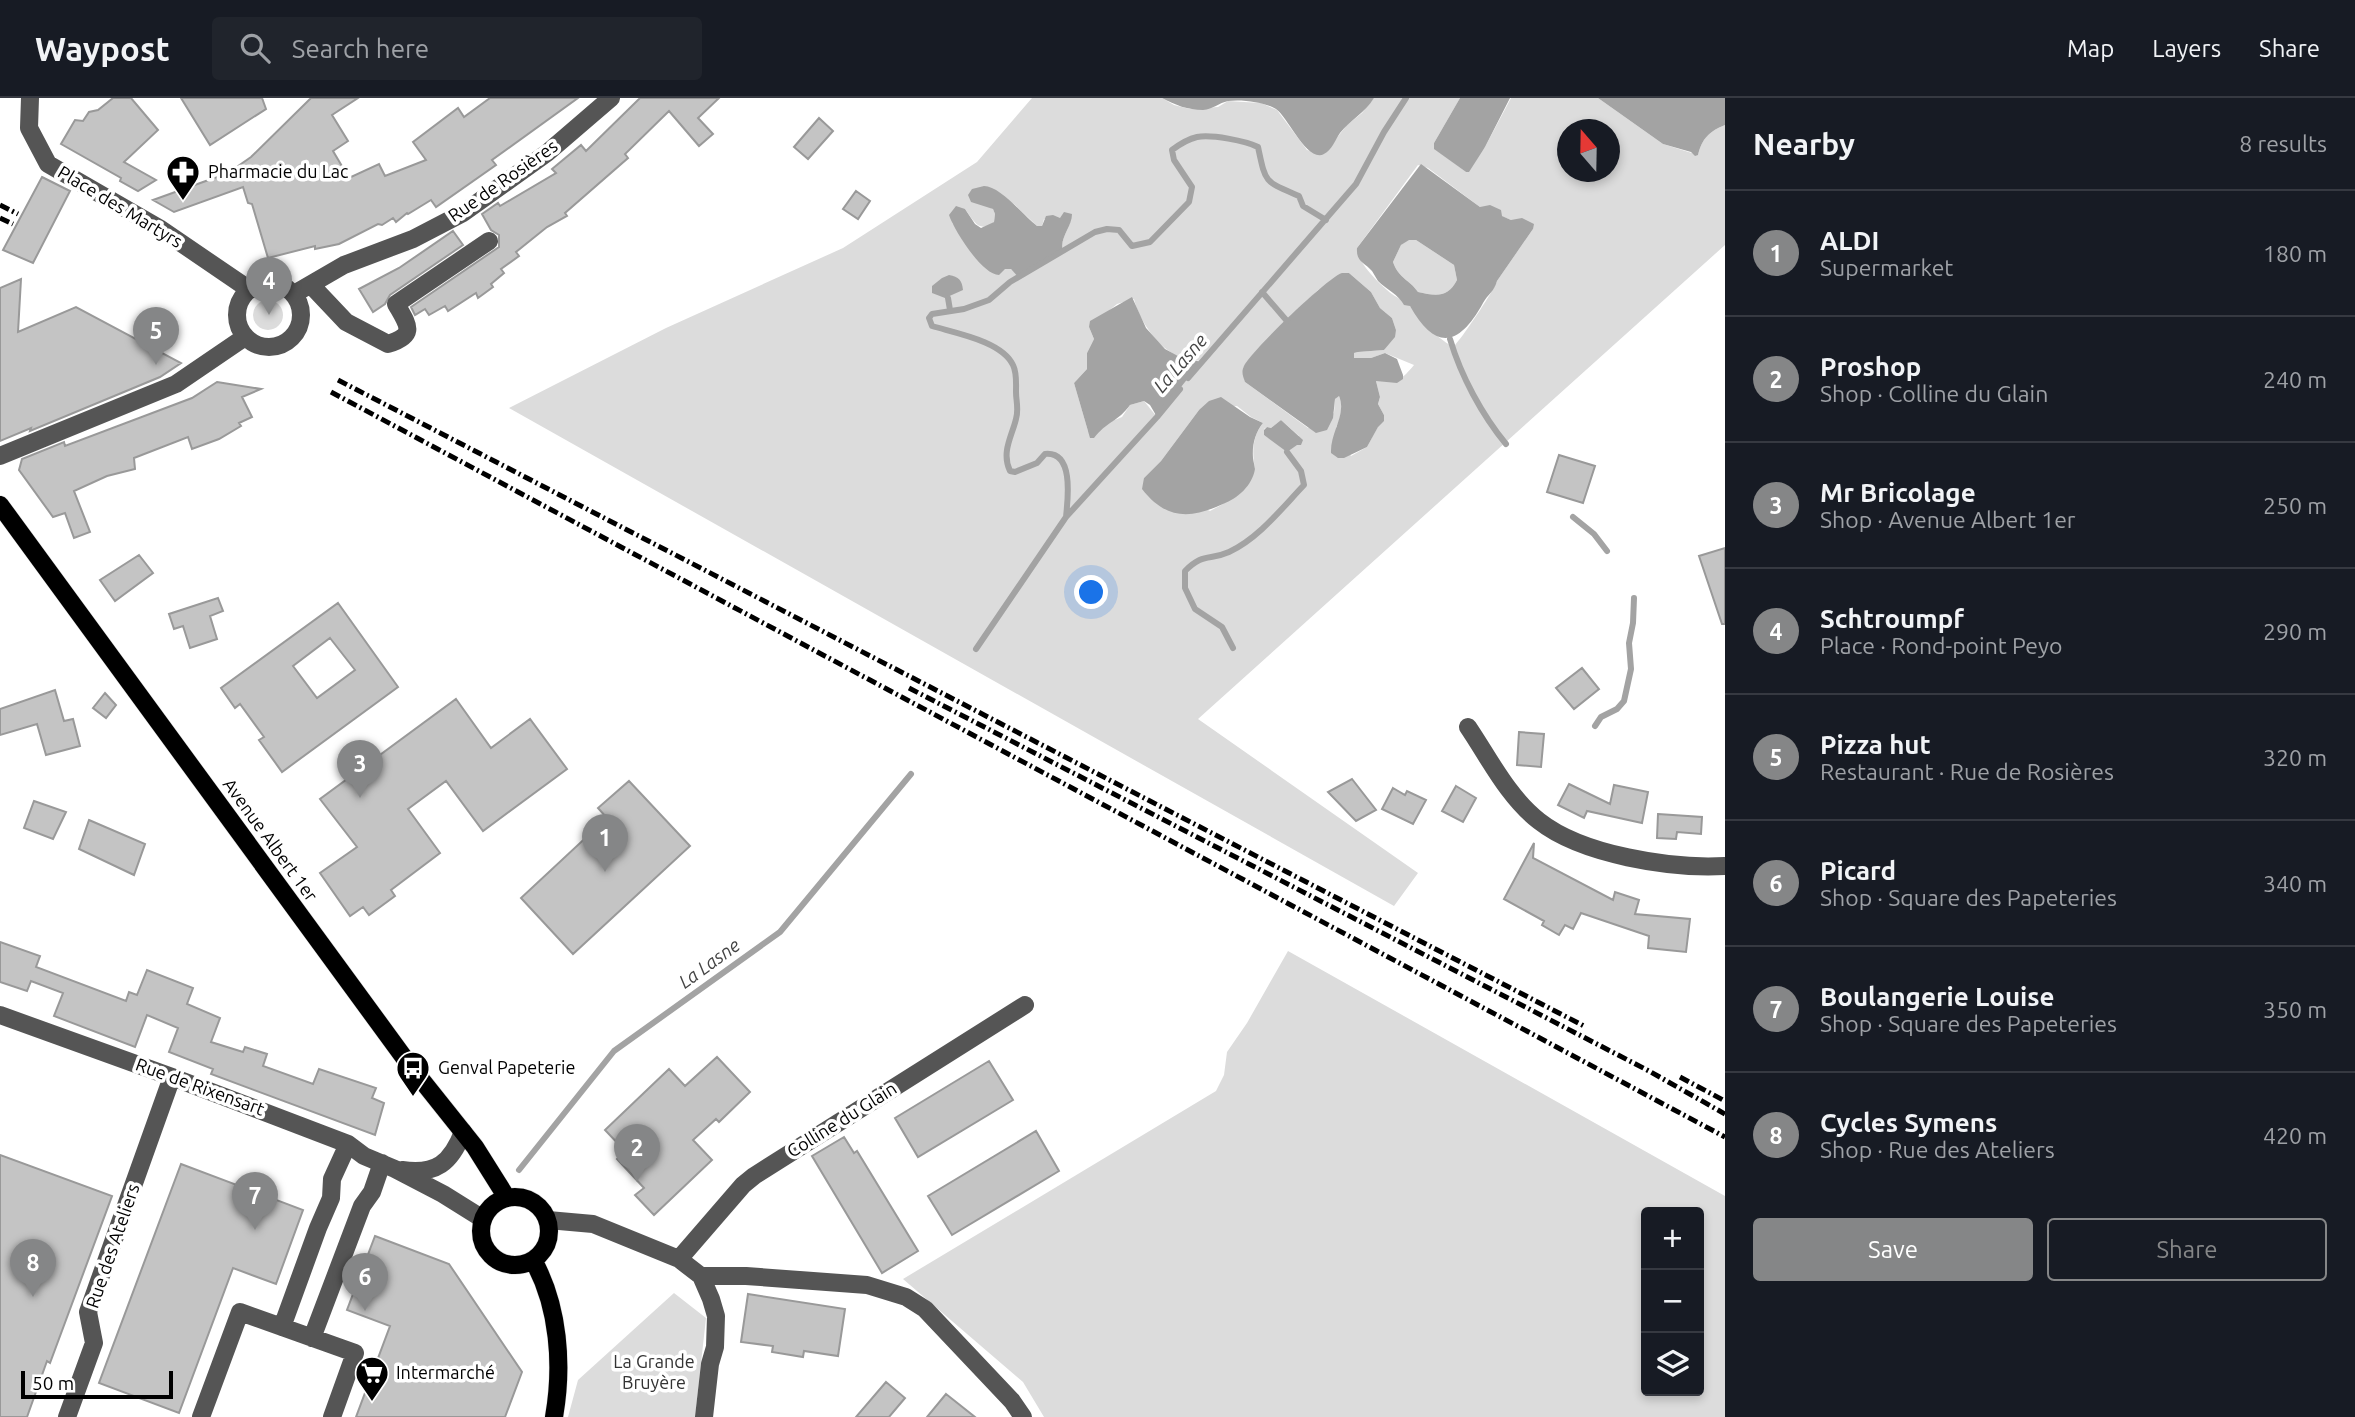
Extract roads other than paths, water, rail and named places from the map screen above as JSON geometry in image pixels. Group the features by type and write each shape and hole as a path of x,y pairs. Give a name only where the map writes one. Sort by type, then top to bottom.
{"main road":[{"name":"Avenue Albert 1er","path":"0,505 408,1063 488,1166 507,1198"},
{"path":"519,1197 532,1201 542,1209 550,1231 542,1252 533,1260 517,1265 500,1261 482,1242 480,1231 489,1209 507,1198 519,1197"},
{"path":"533,1260 540,1272 553,1318 559,1366 554,1417"}],"street":[{"name":"Place des Martyrs","path":"30,98 29,128 48,164 159,228 250,290"},
{"name":"Rue de Rosières","path":"294,294 344,265 413,239 463,213 547,153 611,98"},
{"path":"311,285 346,322 388,344 404,337 408,330 396,304 489,241"},
{"path":"268,283 278,284 294,294 302,308 301,325 291,340 276,348 259,346 244,337 237,321 237,310 242,298 250,290 268,283"},
{"path":"0,456 176,384 244,337"},
{"path":"1468,727 1513,795 1539,822 1575,841 1623,857 1725,866"},
{"name":"Colline du Glain","path":"679,1259 754,1175 1025,1005"},
{"name":"Rue de Rixensart","path":"0,1015 348,1144 365,1156 443,1194 483,1219"},
{"name":"Rue des Ateliers","path":"74,1415 94,1343 88,1312 172,1077"},
{"name":"Rue de Rixensart","path":"388,1166 419,1172 443,1165 456,1152 463,1132"},
{"path":"282,1327 331,1198 332,1179 348,1144"},
{"path":"312,1338 362,1206 388,1166"},
{"path":"548,1220 593,1224 679,1259 701,1276 716,1316 715,1347 710,1364 704,1417"},
{"path":"701,1276 746,1276 867,1285 906,1297 925,1309 1012,1401 1023,1417"},
{"path":"201,1417 240,1312 355,1353 332,1417"}],"water":[{"path":"1162,98 1374,98 1344,128 1329,150 1318,155 1305,146 1276,109 1266,105 1233,100 1197,110"},
{"path":"1460,98 1510,98 1469,172 1434,149 1434,143"},
{"path":"1598,98 1725,98 1725,125 1707,136 1695,156 1691,152 1663,144"},
{"path":"1421,164 1480,207 1490,205 1501,210 1502,216 1511,220 1522,218 1534,224 1474,318 1456,335 1447,338 1429,331 1410,306 1404,305 1378,281 1359,259 1357,248","holes":["1409,240 1416,240 1454,265 1457,280 1450,290 1436,295 1418,292 1395,268 1393,262 1401,245"]},
{"path":"984,186 1004,196 1037,226 1042,226 1046,216 1060,218 1064,212 1072,214 1062,246 1063,251 1020,279 1011,269 1005,269 999,275 985,268 963,241 949,215 956,206 965,209 981,228 994,222 993,209 971,202 968,195 972,189"},
{"path":"1342,273 1349,273 1371,292 1380,308 1392,318 1396,330 1395,337 1384,350 1354,353 1354,358 1371,358 1385,353 1397,359 1403,379 1397,383 1376,381 1380,397 1378,404 1384,421 1367,447 1344,458 1338,458 1331,453 1331,445 1340,417 1339,396 1335,399 1333,418 1327,430 1316,433 1245,382 1242,372 1249,358 1274,331 1306,300"},
{"path":"949,275 959,280 963,290 945,298 932,293 932,286"},
{"path":"1132,297 1146,328 1165,349 1178,356 1201,362 1157,417 1150,405 1144,401 1130,405 1094,438 1090,438 1074,383 1087,369 1087,353 1094,339 1089,327 1090,321"},
{"path":"1221,397 1263,423 1254,444 1255,469 1251,481 1244,491 1234,498 1211,509 1180,514 1160,507 1142,489 1144,478 1161,461 1199,410 1209,401"},
{"path":"1281,420 1303,440 1301,445 1287,452 1264,435 1267,427 1271,428"}],"waterway":[{"name":"La Lasne","path":"1188,378 1356,184 1406,98"},
{"path":"1066,517 1067,477 1061,460 1054,455 1045,454 1037,463 1015,472 1010,471 1007,451 1017,412 1016,375 1013,365 989,344 932,326 929,318 932,314 964,309 989,300 1010,282 1095,232 1119,230 1132,246 1150,242 1189,202 1192,187 1174,160 1172,150 1197,137 1211,136 1258,147 1268,180 1299,196 1303,206 1326,220"},
{"path":"1262,292 1287,321"},
{"path":"948,298 950,310"},
{"path":"1450,339 1473,394 1506,444"},
{"name":"La Lasne","path":"976,649 1066,517 1180,389"},
{"path":"1233,648 1222,627 1195,609 1185,588 1185,571 1197,561 1222,555 1250,539 1304,485 1301,471 1287,452"},
{"path":"1573,517 1594,534 1607,551"},
{"path":"1595,726 1601,717 1617,709 1624,701 1631,669 1629,643 1634,598"},
{"name":"La Lasne","path":"519,1170 614,1051 780,932 911,774"}],"railway":[{"path":"0,205 18,214"},
{"path":"0,218 13,224"},
{"path":"338,380 1584,1026"},
{"path":"331,392 1725,1137"},
{"path":"909,688 1649,1071 1725,1114"},
{"path":"1680,1077 1725,1101"}],"place":[{"name":"Pharmacie du Lac","path":"183,202"},
{"name":"Schtroumpf","path":"269,315"},
{"name":"Pizza hut","path":"156,365"},
{"name":"Mr Bricolage","path":"360,798"},
{"name":"ALDI","path":"605,872"},
{"name":"Genval Papeterie","path":"413,1098"},
{"name":"Proshop","path":"637,1182"},
{"name":"Boulangerie Louise","path":"255,1230"},
{"name":"Cycles Symens","path":"33,1297"},
{"name":"Picard","path":"365,1311"},
{"name":"Intermarché","path":"372,1403"}],"park label":[{"name":"La Grande Bruyère","path":"654,1372"}]}
